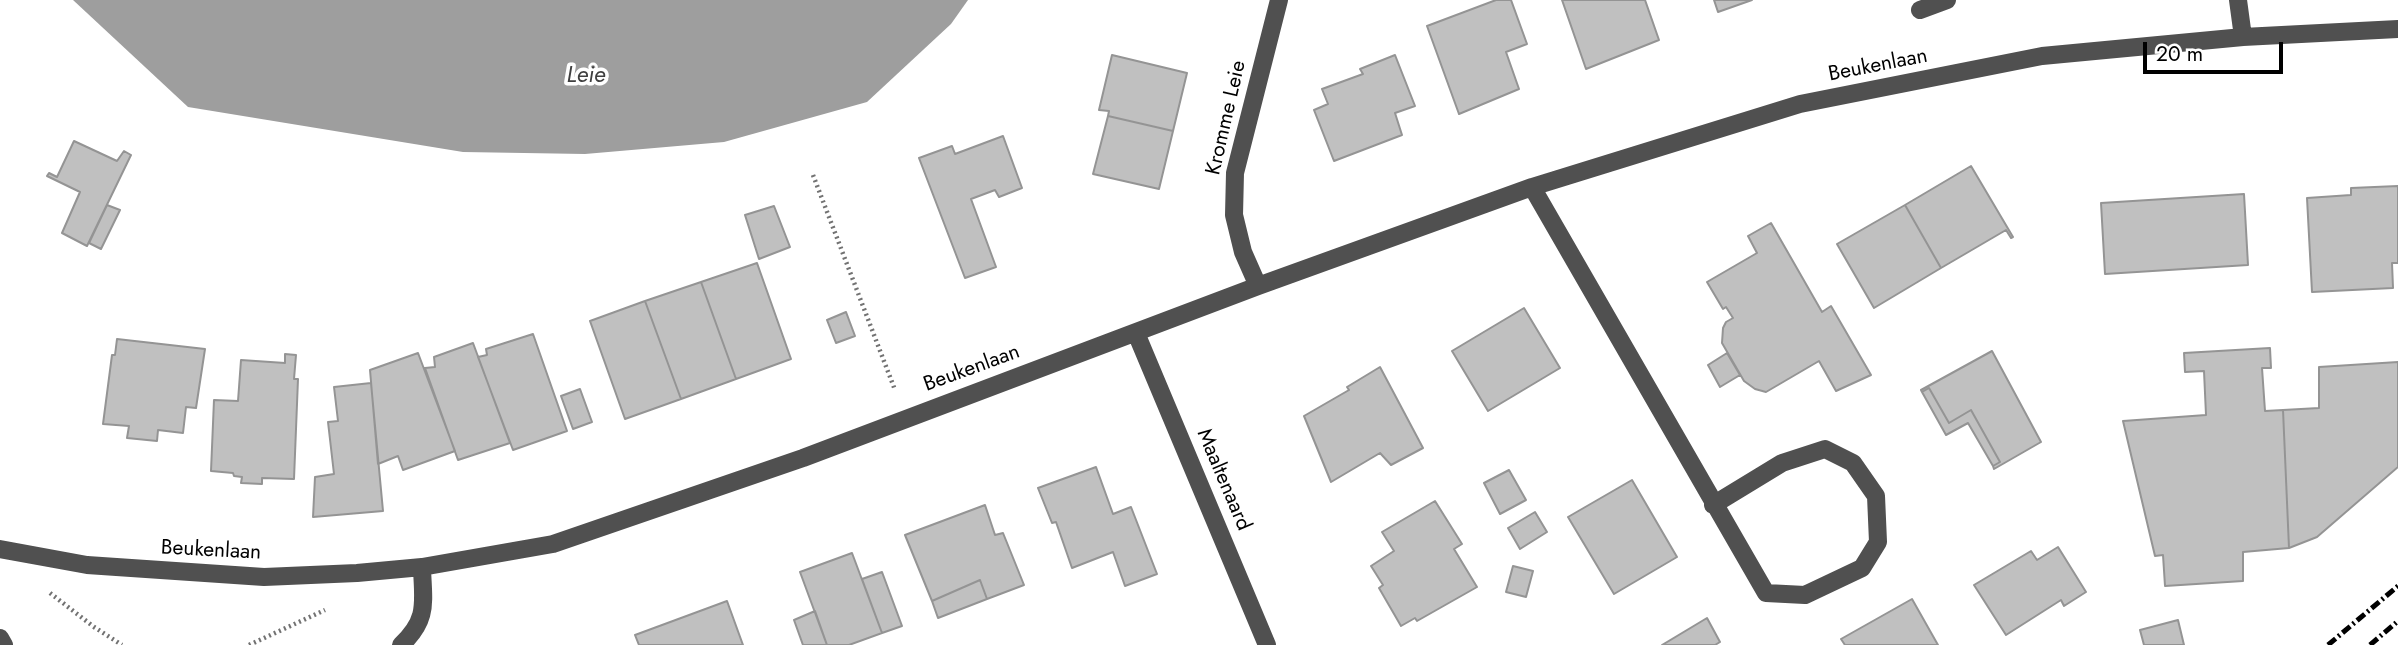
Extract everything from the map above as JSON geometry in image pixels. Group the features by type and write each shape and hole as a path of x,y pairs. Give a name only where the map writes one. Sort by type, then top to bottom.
{"street":[{"name":"Kromme Leie","path":"1258,286 1243,251 1234,215 1235,173 1279,0"},
{"path":"1920,10 1947,0"},
{"path":"2238,0 2243,37"},
{"name":"Beukenlaan","path":"0,549 87,565 264,577 422,567 553,544 803,458 1258,286 1532,187 1800,104 2042,56 2243,37 2398,29"},
{"path":"1532,187 1713,505 1766,593 1805,595 1862,569 1878,542 1876,496 1853,463 1825,449 1782,463 1713,505"},
{"name":"Maaltenaard","path":"1136,333 1267,645"},
{"path":"401,645 410,637 423,615 422,567"},
{"path":"0,638 4,645"}],"path":[{"path":"813,175 906,418"},
{"path":"44,588 122,645"}],"water":[{"name":"Leie","path":"73,0 968,0 951,24 867,102 724,142 585,154 463,152 188,107"}],"building":[{"path":"1496,0 1511,0 1527,44 1506,52 1519,89 1459,114 1427,26"},
{"path":"1562,0 1645,0 1659,40 1586,69"},
{"path":"1714,0 1752,0 1718,12"},
{"path":"1112,55 1187,73 1173,131 1108,116 1109,111 1099,110"},
{"path":"1395,55 1415,106 1395,113 1402,135 1334,161 1314,110 1328,104 1322,89 1363,74 1360,69"},
{"path":"1108,116 1173,131 1159,189 1093,174"},
{"path":"1003,136 1022,188 999,197 995,190 971,199 996,267 965,278 919,158 952,146 955,154"},
{"path":"74,141 117,161 124,151 131,155 87,246 62,233 80,192 47,176 49,173 57,177"},
{"path":"1971,166 2013,237 2011,238 2006,230 1941,268 1905,205"},
{"path":"2398,186 2398,263 2392,263 2393,288 2312,292 2307,198 2351,195 2351,188"},
{"path":"2244,194 2248,265 2105,274 2101,203"},
{"path":"107,205 120,210 101,249 89,243"},
{"path":"1905,205 1941,268 1874,308 1837,244"},
{"path":"774,206 790,247 759,259 745,215"},
{"path":"1771,223 1822,312 1831,306 1871,375 1836,391 1819,361 1766,392 1755,389 1744,381 1722,343 1723,328 1726,322 1733,318 1726,307 1723,309 1707,282 1757,253 1748,236"},
{"path":"757,263 791,359 736,379 701,282"},
{"path":"701,282 736,379 681,399 645,301"},
{"path":"645,301 681,399 625,419 590,321"},
{"path":"1524,308 1560,368 1488,411 1452,351"},
{"path":"846,312 855,336 836,343 827,320"},
{"path":"533,334 567,431 513,450 478,357 487,355 486,349"},
{"path":"117,339 205,349 196,408 186,407 183,433 158,430 157,441 127,438 129,426 103,424 112,355 115,355"},
{"path":"473,343 510,443 458,460 425,368 435,367 434,357"},
{"path":"2270,348 2271,368 2262,368 2265,411 2283,410 2289,548 2243,552 2243,581 2165,586 2163,555 2155,556 2123,421 2206,415 2204,371 2185,372 2184,353"},
{"path":"1992,351 2041,442 1994,469 1993,466 2000,462 1971,410 1949,423 1929,388 1922,392 1921,390"},
{"path":"418,353 455,451 403,470 398,456 378,464 370,370"},
{"path":"1727,353 1740,375 1720,387 1708,365"},
{"path":"285,354 296,355 294,379 298,379 294,479 262,478 262,484 241,483 242,477 234,476 233,473 211,471 214,400 238,401 241,360 285,363"},
{"path":"2398,362 2398,467 2317,537 2289,548 2283,410 2319,408 2319,367"},
{"path":"1380,367 1423,448 1391,465 1380,453 1331,482 1304,416 1349,390 1347,387"},
{"path":"371,383 383,511 313,517 315,477 334,474 328,422 338,421 334,387"},
{"path":"1929,388 1949,423 1971,410 2000,462 1993,466 1968,423 1946,435 1922,392"},
{"path":"580,389 592,422 573,429 561,396"},
{"path":"1096,467 1113,514 1131,507 1157,574 1125,586 1113,552 1072,568 1056,522 1052,523 1038,488"},
{"path":"1509,470 1526,500 1500,514 1484,483"},
{"path":"1632,480 1677,557 1614,594 1568,517"},
{"path":"1435,501 1462,544 1454,549 1477,587 1417,621 1415,618 1401,626 1379,588 1383,585 1371,566 1394,551 1382,532"},
{"path":"985,505 995,535 1003,533 1024,585 987,599 980,580 932,601 905,535"},
{"path":"1535,512 1547,532 1520,549 1508,528"},
{"path":"2058,547 2086,592 2064,606 2061,600 2006,635 1974,585 2031,551 2037,560"},
{"path":"852,553 882,633 849,645 827,645 800,572"},
{"path":"1513,566 1533,571 1526,597 1506,592"},
{"path":"882,572 902,626 882,633 862,579"},
{"path":"980,580 987,599 938,618 932,601"},
{"path":"1912,599 1938,645 1845,645 1841,639"},
{"path":"727,601 743,645 639,645 635,635"},
{"path":"815,611 827,645 803,645 794,620"},
{"path":"1707,618 1720,642 1715,645 1662,645"},
{"path":"2178,620 2184,645 2144,645 2140,630"}],"railway":[{"path":"2328,645 2398,586"},
{"path":"2370,645 2398,621"}]}
